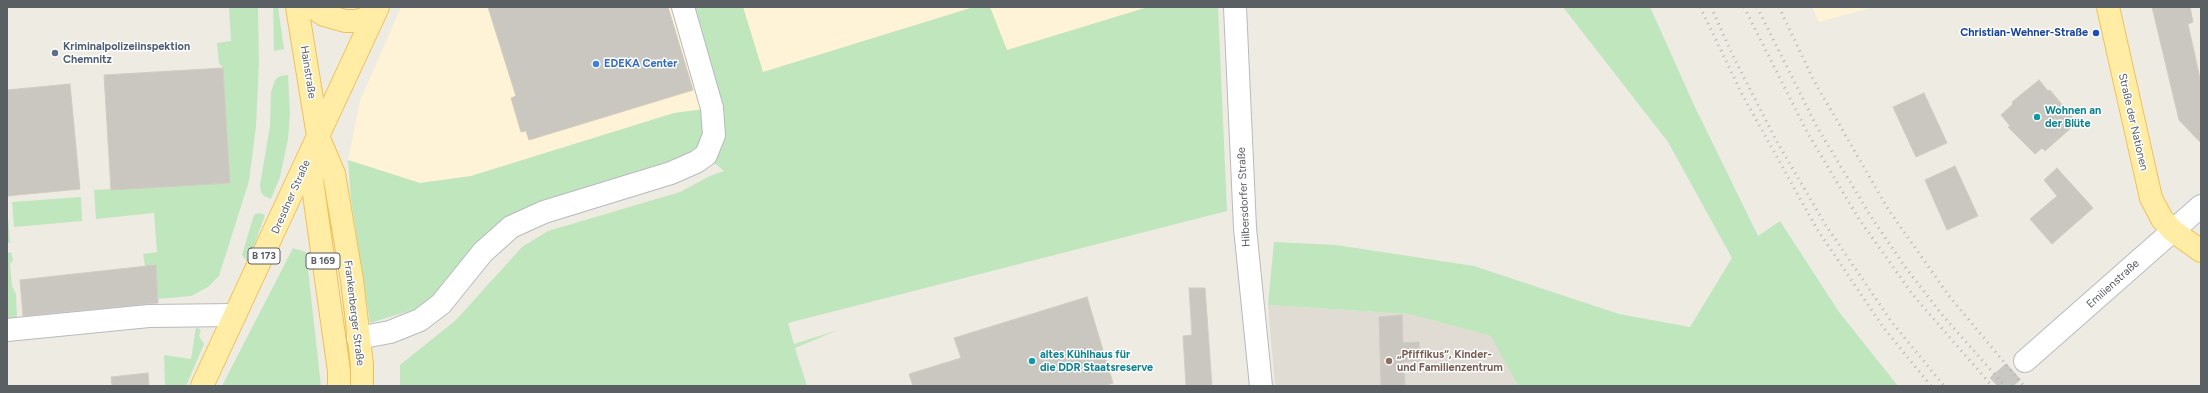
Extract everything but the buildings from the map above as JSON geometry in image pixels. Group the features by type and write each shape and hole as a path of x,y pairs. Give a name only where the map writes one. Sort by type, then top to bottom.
{"main road":[{"name":"Hainstraße","path":"297,7 318,136"},
{"path":"312,7 324,15 345,21 356,21 376,12"},
{"name":"Straße der Nationen","path":"2108,7 2151,198 2162,219 2173,231"},
{"name":"Dresdner Straße","path":"202,386 376,12"},
{"name":"Frankenberger Straße","path":"318,136 334,174 352,280 362,386"},
{"name":"Frankenberger Straße","path":"318,136 312,180 339,371 339,386"},
{"path":"2173,231 2201,251"}],"street":[{"path":"358,338 390,332 420,320 441,304 483,252 511,227 544,212 671,173 696,162 706,155 714,135 712,108 683,7"},
{"name":"Hilbersdorfer Straße","path":"1235,7 1245,228 1261,386"},
{"name":"Emilienstraße","path":"2025,361 2201,206"},
{"path":"7,330 150,316 235,315"}],"shaded area":[{"path":"401,7 683,7 712,108 674,113 471,176 420,183 348,160 360,101"},
{"path":"743,7 974,7 763,72"},
{"path":"990,7 1148,7 1007,51"},
{"path":"1812,7 1874,7 1819,22"},
{"name":"„Pfiffikus“, Kinder- und Familienzentrum","path":"1268,305 1409,314 1492,336 1518,386 1275,386"}],"green space":[{"path":"229,7 258,7 259,64 256,126 249,181 219,276 208,287 191,296 158,299 156,266 145,266 143,254 157,252 154,213 96,219 94,190 230,183 223,68 219,63 217,43 231,41"},
{"path":"273,7 278,7 284,49 274,51"},
{"path":"683,7 743,7 763,72 974,7 990,7 1007,50 1148,7 1218,7 1227,211 788,323 794,344 838,330 795,348 807,386 400,386 400,365 456,320 522,247 548,231 680,192 710,176 724,171 705,155 509,217 478,241 442,290 419,308 370,323 351,199 348,160 420,183 471,176 674,113 712,108"},
{"path":"1563,7 1650,7 1694,105 1758,236 1780,221 1839,312 1898,386 1518,386 1491,336 1409,314 1268,305 1274,242 1336,245 1474,266 1619,314 1690,327 1732,258 1668,142"},
{"path":"288,75 290,114 288,139 280,177 271,199 264,196 261,192 260,185 270,126 271,92 275,80 280,76"},
{"path":"81,197 82,221 14,227 12,202"},
{"path":"7,203 10,243 7,243"},
{"path":"259,213 265,215 248,263 242,255 253,218 255,214"},
{"path":"293,248 306,252 321,386 222,386"},
{"path":"11,252 13,260 10,264 12,286 16,294 17,318 7,319 7,253"},
{"path":"196,327 201,330 199,336 204,344 186,386 165,386 164,355 191,359"}],"tunnel":[{"path":"1997,386 2025,361"}],"railway":[{"path":"1700,7 1743,96 1817,229 1883,327 1931,386"},
{"path":"1711,7 1733,56 1776,140 1825,224 1891,321 1944,386"},
{"path":"1744,7 1807,132 1859,219 1913,295 1992,386"},
{"path":"1757,7 1817,127 1870,215 1903,264 1943,316 2005,386"},
{"path":"1779,7 1813,79 1888,209 1949,296 2024,386"}],"place":[{"name":"Christian-Wehner-Straße","path":"2096,33"},
{"name":"Kriminalpolizeiinspektion Chemnitz","path":"55,53"},
{"name":"EDEKA Center","path":"596,64"},
{"name":"Wohnen an der Blüte","path":"2037,117"},
{"name":"altes Kühlhaus für die DDR Staatsreserve","path":"1032,361"},
{"name":"„Pfiffikus“, Kinder- und Familienzentrum","path":"1389,361"}]}
